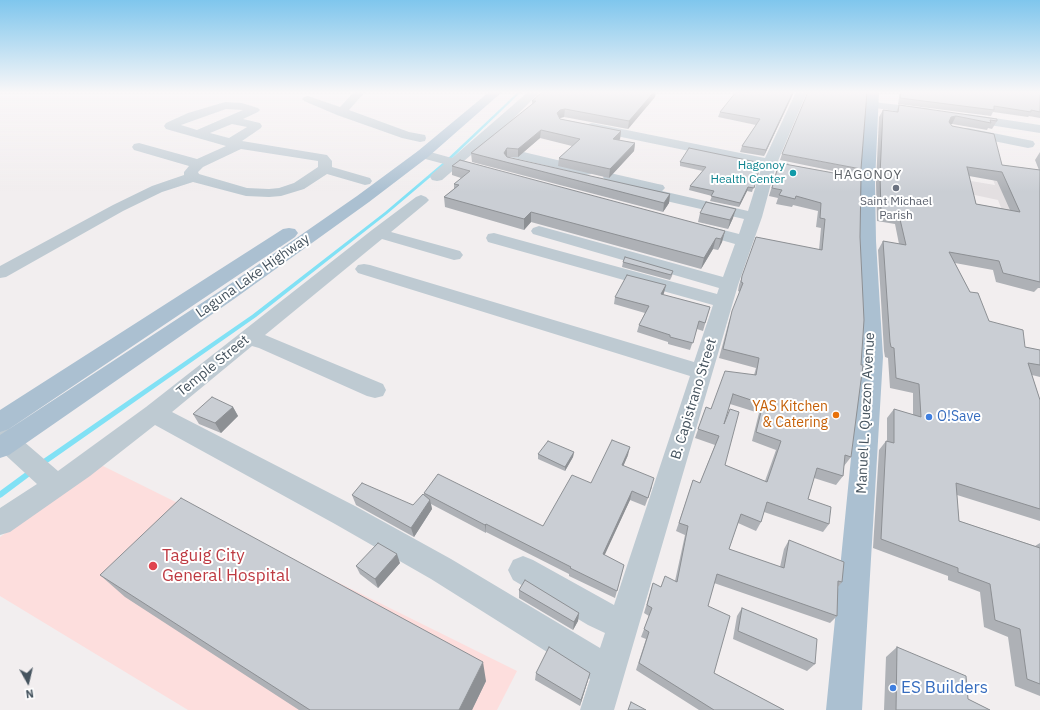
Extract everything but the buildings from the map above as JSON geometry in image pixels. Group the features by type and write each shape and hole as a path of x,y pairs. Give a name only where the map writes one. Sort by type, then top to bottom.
{"main road":[{"name":"Laguna Lake Highway","path":"7,441 212,285 365,181 438,155 455,125"},
{"name":"Laguna Lake Highway","path":"7,441 234,290 363,198 438,155 465,125"},
{"name":"Manuel L. Quezon Avenue","path":"844,710 872,357 867,241 860,181 869,125"}],"street":[{"path":"172,125 170,126 234,144 322,158 325,161 325,169"},
{"path":"198,134 220,125"},
{"path":"0,273 125,204 195,170 255,128 256,126 253,125"},
{"path":"378,125 406,135 438,155 497,174"},
{"path":"438,155 493,125"},
{"path":"580,125 793,168"},
{"name":"B. Capistrano Street","path":"597,710 726,294 755,215 770,163 785,125"},
{"path":"1022,125 1040,130"},
{"path":"954,129 1028,144"},
{"path":"139,147 246,192 281,192 299,186 325,169 365,181"},
{"path":"437,177 438,155"},
{"path":"586,171 513,158 755,215"},
{"path":"610,177 755,215"},
{"name":"Temple Street","path":"0,524 52,482 154,413 421,200"},
{"path":"685,225 745,241"},
{"path":"539,231 726,294"},
{"path":"378,234 454,255"},
{"path":"494,238 726,294"},
{"path":"364,269 702,372"},
{"path":"248,338 265,342 375,390"},
{"path":"154,413 345,515 442,569 609,672"},
{"path":"7,441 52,482"},
{"path":"523,570 599,614 624,625"}],"shaded area":[{"path":"990,171 1040,178 1011,233 998,200 970,194 965,180 995,185"},
{"name":"Taguig City General Hospital","path":"101,465 517,671 497,710 188,710 0,596 0,537"}],"waterway":[{"path":"41,464 254,316 386,213 446,162 485,125"},
{"path":"0,495 32,471"}],"place":[{"name":"Hagonoy Health Center","path":"793,173"},
{"name":"Saint Michael Parish","path":"896,188"},
{"name":"YAS Kitchen & Catering","path":"836,415"},
{"name":"O!Save","path":"929,417"},
{"name":"Taguig City General Hospital","path":"153,566"},
{"name":"ES Builders","path":"893,688"}],"district":[{"name":"HAGONOY","path":"868,175"}]}
